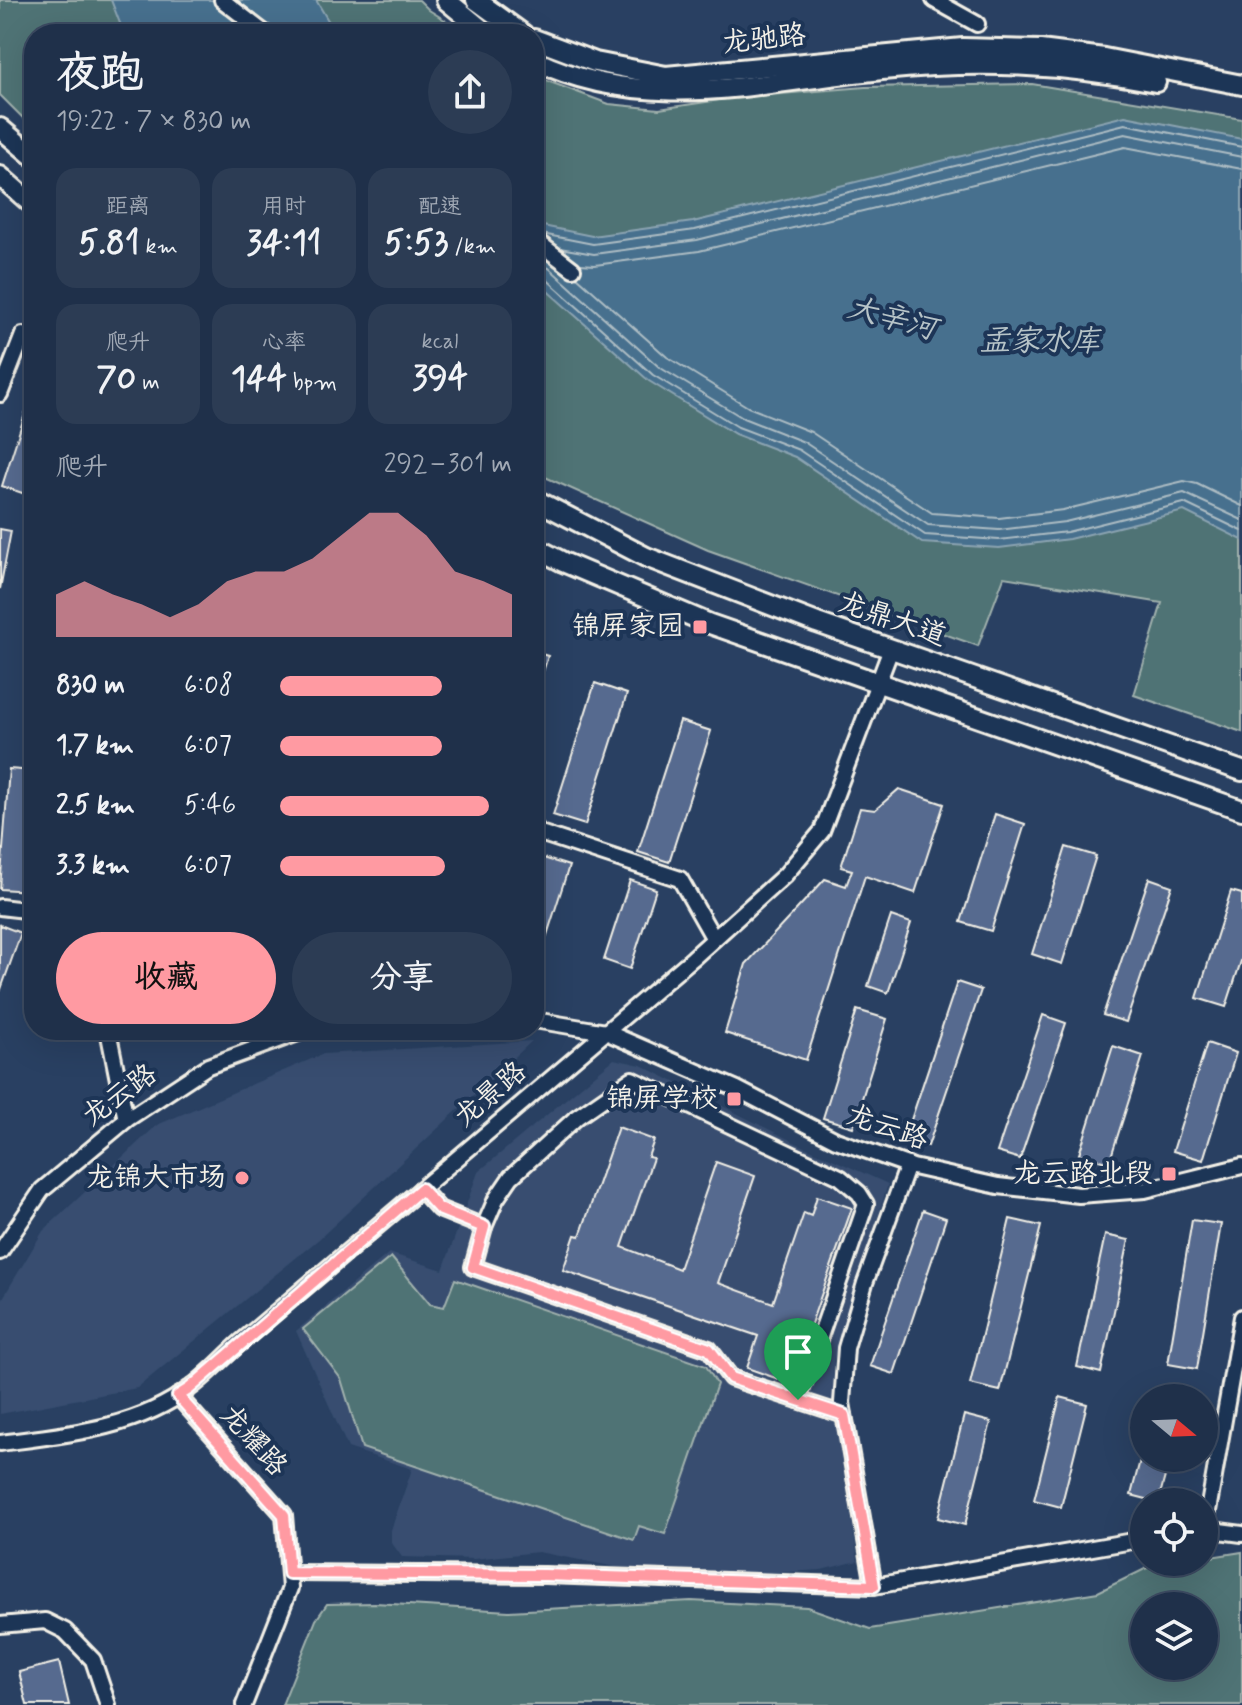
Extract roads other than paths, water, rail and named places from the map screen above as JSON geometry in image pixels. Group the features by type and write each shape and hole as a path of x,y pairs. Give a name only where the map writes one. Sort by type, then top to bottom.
{"main road":[{"path":"446,0 475,24"},
{"path":"476,0 509,24"},
{"name":"龙驰路","path":"544,43 595,62 666,76 963,48 1104,58 1242,85"},
{"name":"龙驰路","path":"544,64 581,78 660,91 700,92 881,70 1030,64 1092,70 1242,98"},
{"path":"0,128 24,148"},
{"path":"0,176 24,197"},
{"name":"龙鼎大道","path":"544,504 646,557 891,649 1242,771"},
{"path":"544,552 710,624 1242,810"}],"street":[{"path":"222,0 253,24"},
{"path":"934,0 977,24"},
{"path":"544,247 573,269"},
{"path":"0,394 23,335"},
{"name":"龙景路","path":"0,1443 73,1434 144,1415 189,1389 714,939 785,875 822,831 891,649"},
{"path":"544,834 680,879 714,939"},
{"path":"0,907 24,910"},
{"name":"龙云路","path":"544,1022 606,1032 737,1089 836,1140 908,1165 998,1186 1079,1195 1145,1190 1242,1166"},
{"path":"110,1040 126,1120"},
{"name":"龙云路","path":"0,1252 42,1190 126,1120 208,1066 279,1040"},
{"path":"798,1400 866,1204 859,1193 840,1177 632,1079 577,1117 511,1177 496,1199 484,1227 473,1267 709,1349 731,1378 798,1400 844,1415"},
{"path":"874,1586 842,1403 846,1348 865,1283 908,1165"},
{"path":"421,1189 439,1209 484,1227"},
{"path":"1212,1488 1242,1317"},
{"name":"龙耀路","path":"178,1396 284,1515 290,1588 244,1705"},
{"path":"1218,1530 1242,1534"},
{"path":"289,1573 545,1575 874,1586 1130,1541"},
{"path":"0,1625 45,1621 65,1631 93,1660 108,1705"}],"water":[{"path":"111,0 316,0 330,24 120,24"},
{"name":"孟家水库","path":"1125,116 1242,139 1242,540 1184,511 1069,539 999,548 922,543 795,457 735,434 649,381 544,288 544,226 592,236 693,222"}],"place":[{"name":"锦屏家园","path":"700,627"},
{"name":"锦屏学校","path":"734,1099"},
{"name":"龙云路北段","path":"1169,1174"},
{"name":"龙锦大市场","path":"242,1178"}],"water label":[{"name":"大辛河","path":"892,319"}]}
